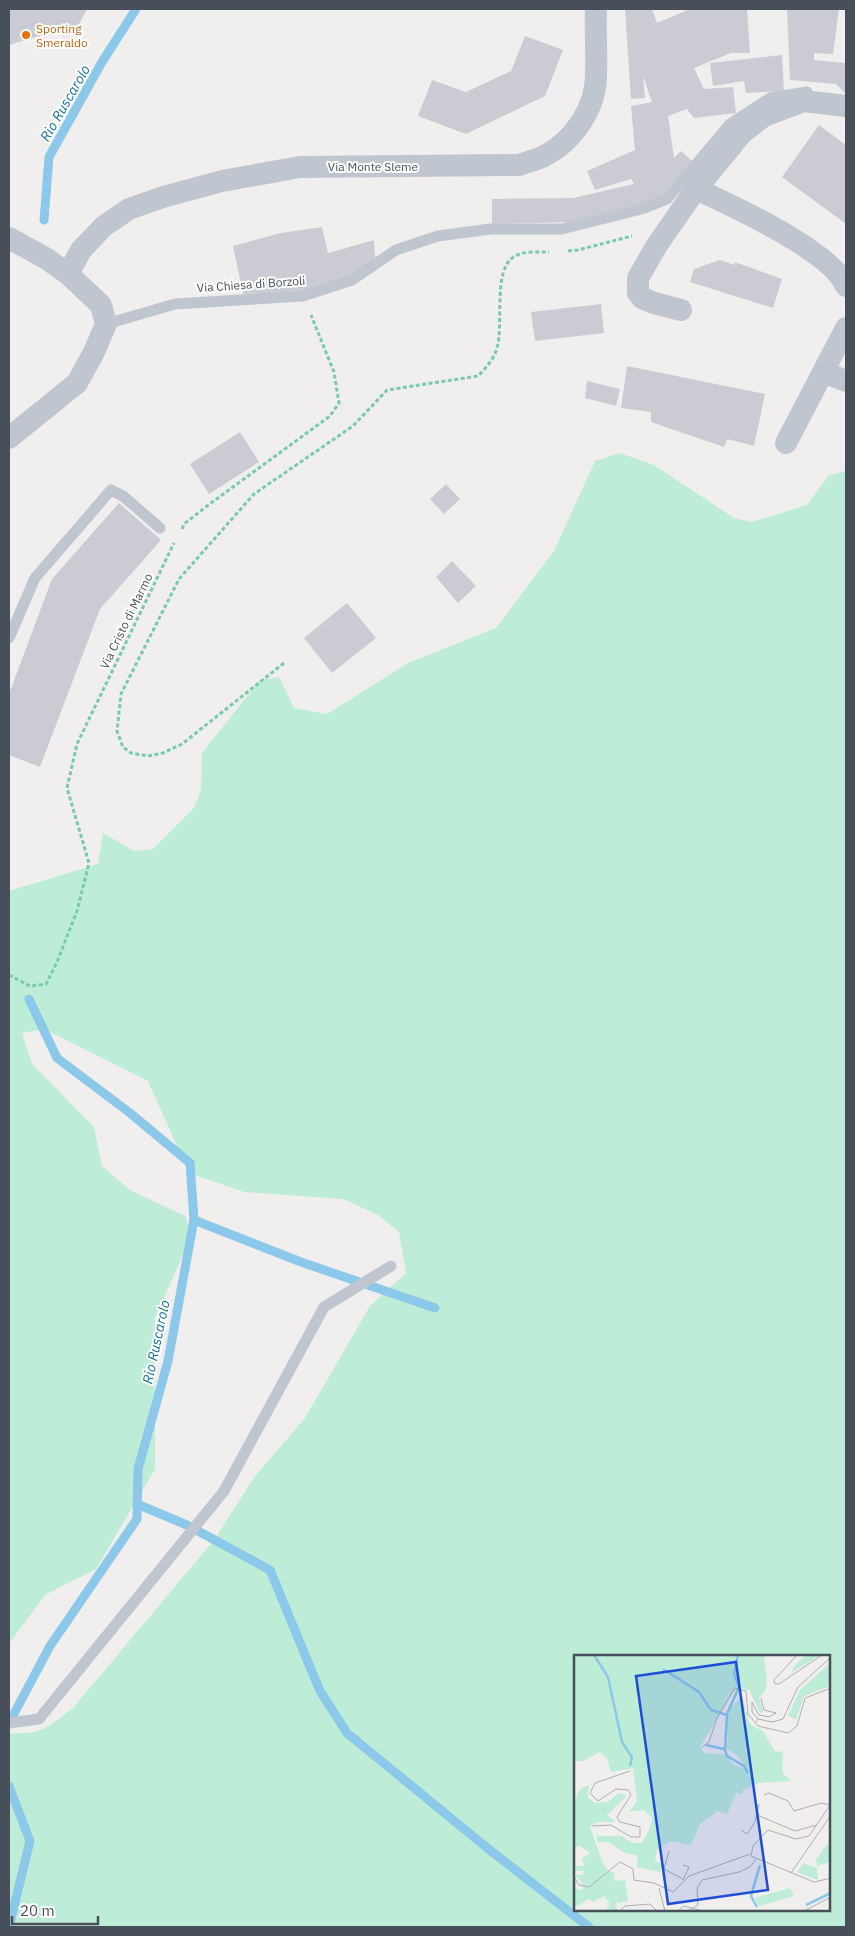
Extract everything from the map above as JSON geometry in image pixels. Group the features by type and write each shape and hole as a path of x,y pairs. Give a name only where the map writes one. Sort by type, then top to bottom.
{"street":[{"name":"Via Monte Sleme","path":"68,274 81,250 104,226 129,209 163,197 222,181 300,167 519,165 545,156 570,136 581,123 592,103 596,76 594,44 596,9"},
{"path":"681,310 642,298 638,293 638,278 696,188 742,133 764,116 804,101 846,104"},
{"path":"696,188 770,226 810,252 835,270 846,286"},
{"path":"9,238 47,259 68,274 102,305 106,324 94,352 77,383 9,438"},
{"path":"786,443 846,328"},
{"path":"823,372 846,381"}],"lane":[{"name":"Via Chiesa di Borzoli","path":"106,324 176,304 303,296 352,280 396,250 438,236 490,229 562,229 645,208 667,198 730,124 770,98 802,91 831,95 846,104"},
{"path":"9,638 35,578 110,490 123,496 160,528"},
{"path":"9,1723 39,1719 224,1490 324,1307 391,1266"}],"path":[{"path":"566,251 578,250 669,228"},
{"path":"284,663 182,744 163,753 148,756 132,753 123,747 117,731 121,694 179,579 222,529 254,494 353,426 387,390 478,376 487,368 498,347 502,279 509,261 522,253 557,251"},
{"path":"180,532 184,524 207,506 330,416 340,403 334,372 303,296"},
{"name":"Via Cristo di Marmo","path":"9,975 30,986 46,984 57,962 77,911 89,863 67,788 77,744 176,539"}],"green space":[{"path":"620,453 654,465 734,518 752,522 807,505 829,475 846,471 846,1927 9,1927 9,1733 37,1731 50,1725 73,1708 214,1540 255,1476 305,1418 370,1306 406,1273 399,1232 378,1215 343,1199 244,1192 189,1173 148,1081 44,1029 22,1033 32,1064 94,1127 102,1166 130,1190 185,1216 192,1234 155,1318 155,1469 96,1569 45,1595 11,1641 9,1641 9,891 98,864 103,833 134,851 153,849 194,808 201,790 202,753 260,680 279,677 294,708 327,714 408,663 496,628 554,551 595,461"}],"building":[{"name":"Sporting Smeraldo","path":"17,9 87,9 79,24 9,45 9,11"},
{"path":"625,9 652,9 657,23 690,9 747,9 750,53 731,53 694,68 704,89 733,87 736,113 694,118 687,109 668,116 674,158 681,151 693,162 663,198 572,222 492,224 492,199 573,198 634,184 631,179 595,190 587,171 635,150 631,106 652,102 643,76 645,98 631,99"},
{"path":"787,9 839,9 833,54 814,53 814,60 846,63 846,94 836,84 790,80"},
{"path":"525,36 563,50 545,96 466,134 418,116 432,80 466,92 511,71"},
{"path":"782,55 784,91 746,93 744,81 713,86 710,63"},
{"path":"819,125 846,145 846,224 782,177"},
{"path":"322,227 328,253 374,240 375,259 350,278 334,284 295,292 243,294 233,246 281,233"},
{"path":"720,260 735,265 735,262 782,279 773,308 690,282 694,269"},
{"path":"601,304 604,333 535,341 531,312"},
{"path":"627,366 765,394 754,446 727,439 724,447 651,422 651,412 621,408"},
{"path":"587,381 620,389 616,406 585,398"},
{"path":"240,432 259,462 209,494 190,464"},
{"path":"446,484 460,499 444,514 430,499"},
{"path":"119,503 161,540 100,609 40,767 9,755 9,694 52,579"},
{"path":"452,561 476,586 458,603 436,577"},
{"path":"347,603 376,638 332,673 304,638"}],"waterway":[{"name":"Rio Ruscarolo","path":"44,220 49,157 102,62 136,9"},
{"name":"Rio Ruscarolo","path":"9,1723 50,1646 137,1519 138,1469 168,1361 194,1220 190,1163 130,1113 57,1058 29,999"},
{"path":"194,1220 301,1262 435,1308"},
{"path":"137,1504 187,1525 270,1570 320,1691 347,1733 491,1851 589,1927"},
{"name":"Rio Ruscarolo","path":"9,1786 30,1841 9,1927"}],"place":[{"name":"Sporting Smeraldo","path":"26,35"}]}
